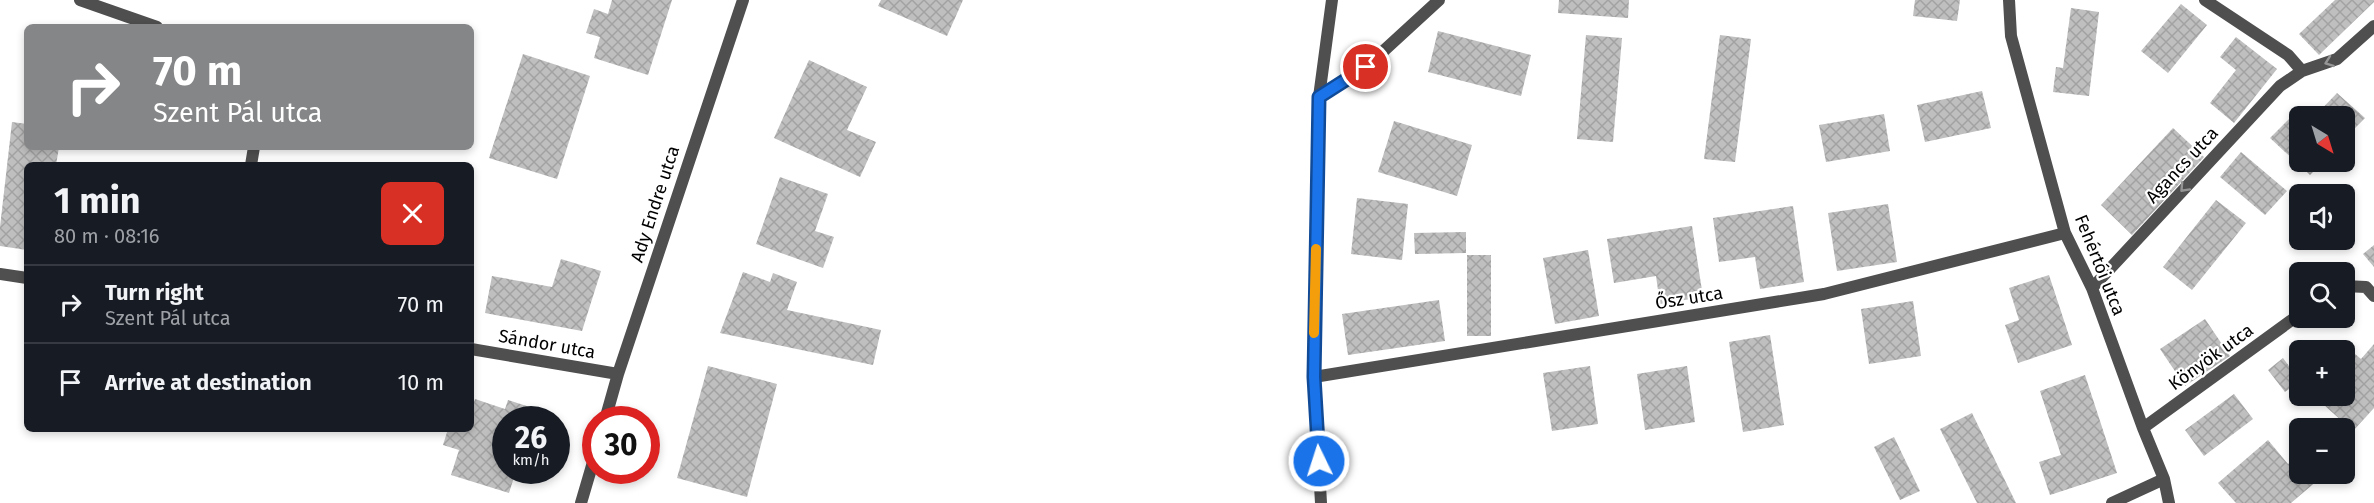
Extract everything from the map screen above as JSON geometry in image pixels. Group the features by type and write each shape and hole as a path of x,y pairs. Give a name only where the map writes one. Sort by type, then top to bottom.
{"street":[{"path":"80,0 148,24"},
{"name":"Ady Endre utca","path":"609,406 743,0"},
{"path":"1321,503 1314,377 1319,97 1332,0"},
{"path":"1319,97 1366,67 1439,0"},
{"name":"Fehértói utca","path":"2009,0 2011,36 2065,233 2092,288 2164,479 2169,503"},
{"path":"2205,0 2288,55 2302,71"},
{"name":"Agancs utca","path":"2092,288 2280,86 2302,71 2337,59 2374,26"},
{"name":"Ősz utca","path":"1314,377 1824,294 2065,233"},
{"path":"0,274 24,278"},
{"path":"2355,286 2366,287 2374,296"},
{"name":"Könyök utca","path":"2143,428 2289,322"},
{"name":"Sándor utca","path":"474,350 618,374"},
{"path":"2112,503 2164,479"},
{"path":"581,503 587,484"}],"building":[{"path":"612,0 672,0 648,75 594,58 600,37 586,33 594,9 608,14"},
{"path":"881,0 963,0 947,36 878,6"},
{"path":"1559,0 1629,0 1628,18 1558,13"},
{"path":"1915,0 1960,0 1957,21 1913,16"},
{"path":"2335,0 2374,0 2374,2 2319,55 2299,34"},
{"path":"2181,4 2207,25 2168,73 2141,51"},
{"path":"2071,8 2099,12 2089,96 2053,92 2056,67 2063,68"},
{"path":"1438,31 1531,55 1521,96 1428,72"},
{"path":"1586,35 1622,38 1613,142 1577,139"},
{"path":"1720,35 1751,39 1735,162 1704,159"},
{"path":"2236,37 2277,69 2234,123 2210,103 2236,70 2220,57"},
{"path":"523,54 590,76 557,179 489,158"},
{"path":"809,60 867,87 847,130 876,142 860,177 774,138"},
{"path":"1982,91 1991,128 1925,142 1917,105"},
{"path":"2337,93 2352,106 2325,106"},
{"path":"2355,109 2365,118 2355,128"},
{"path":"1884,114 1890,151 1826,162 1819,125"},
{"path":"2289,119 2289,156 2270,138"},
{"path":"1394,121 1472,145 1457,196 1378,172"},
{"path":"12,122 24,124 24,150 58,150 56,162 24,162 24,250 0,246 0,227"},
{"path":"2173,128 2204,157 2132,235 2101,205"},
{"path":"2241,152 2287,191 2265,215 2220,177"},
{"path":"780,177 828,194 815,231 834,237 823,268 756,244"},
{"path":"1357,198 1408,204 1402,260 1351,254"},
{"path":"2216,200 2246,223 2192,290 2163,267"},
{"path":"1888,204 1897,262 1837,271 1828,213"},
{"path":"1793,206 1804,282 1760,289 1755,257 1719,262 1713,218"},
{"path":"1692,226 1703,297 1660,304 1656,276 1614,283 1607,239"},
{"path":"1466,232 1466,253 1415,254 1414,233"},
{"path":"2374,245 2374,267 2363,254"},
{"path":"1588,250 1599,316 1555,324 1543,258"},
{"path":"1467,255 1491,255 1491,336 1467,336"},
{"path":"561,259 601,271 582,331 485,313 492,276 552,287"},
{"path":"743,272 770,282 773,273 797,282 787,310 881,330 873,365 720,333"},
{"path":"2049,275 2072,345 2018,363 2005,325 2019,320 2009,288"},
{"path":"1439,300 1445,341 1348,355 1342,314"},
{"path":"1913,301 1921,356 1869,364 1861,309"},
{"path":"2205,319 2230,356 2185,386 2160,349"},
{"path":"1770,335 1784,425 1743,432 1729,342"},
{"path":"2374,344 2374,408 2355,429 2355,418 2339,418 2325,406 2355,406 2355,354 2361,359"},
{"path":"2283,358 2289,366 2289,389 2285,392 2268,370"},
{"path":"708,366 777,384 747,497 677,478"},
{"path":"1590,366 1598,424 1552,431 1543,373"},
{"path":"1687,366 1695,422 1645,430 1637,374"},
{"path":"2085,375 2117,473 2050,495 2039,462 2061,455 2040,391"},
{"path":"2234,394 2253,419 2204,456 2185,430"},
{"path":"475,399 496,406 492,406 492,484 512,484 509,493 451,475 459,450 443,445 447,432 474,432"},
{"path":"508,400 527,406 506,406"},
{"path":"1972,413 2016,503 1977,503 1940,429"},
{"path":"1894,437 1920,491 1900,500 1874,447"},
{"path":"2268,440 2289,463 2289,484 2313,484 2291,503 2236,503 2218,483"}],"slow traffic":[{"path":"1314,333 1316,249"}],"route":[{"path":"1319,461 1314,377 1319,97 1366,67"}]}
